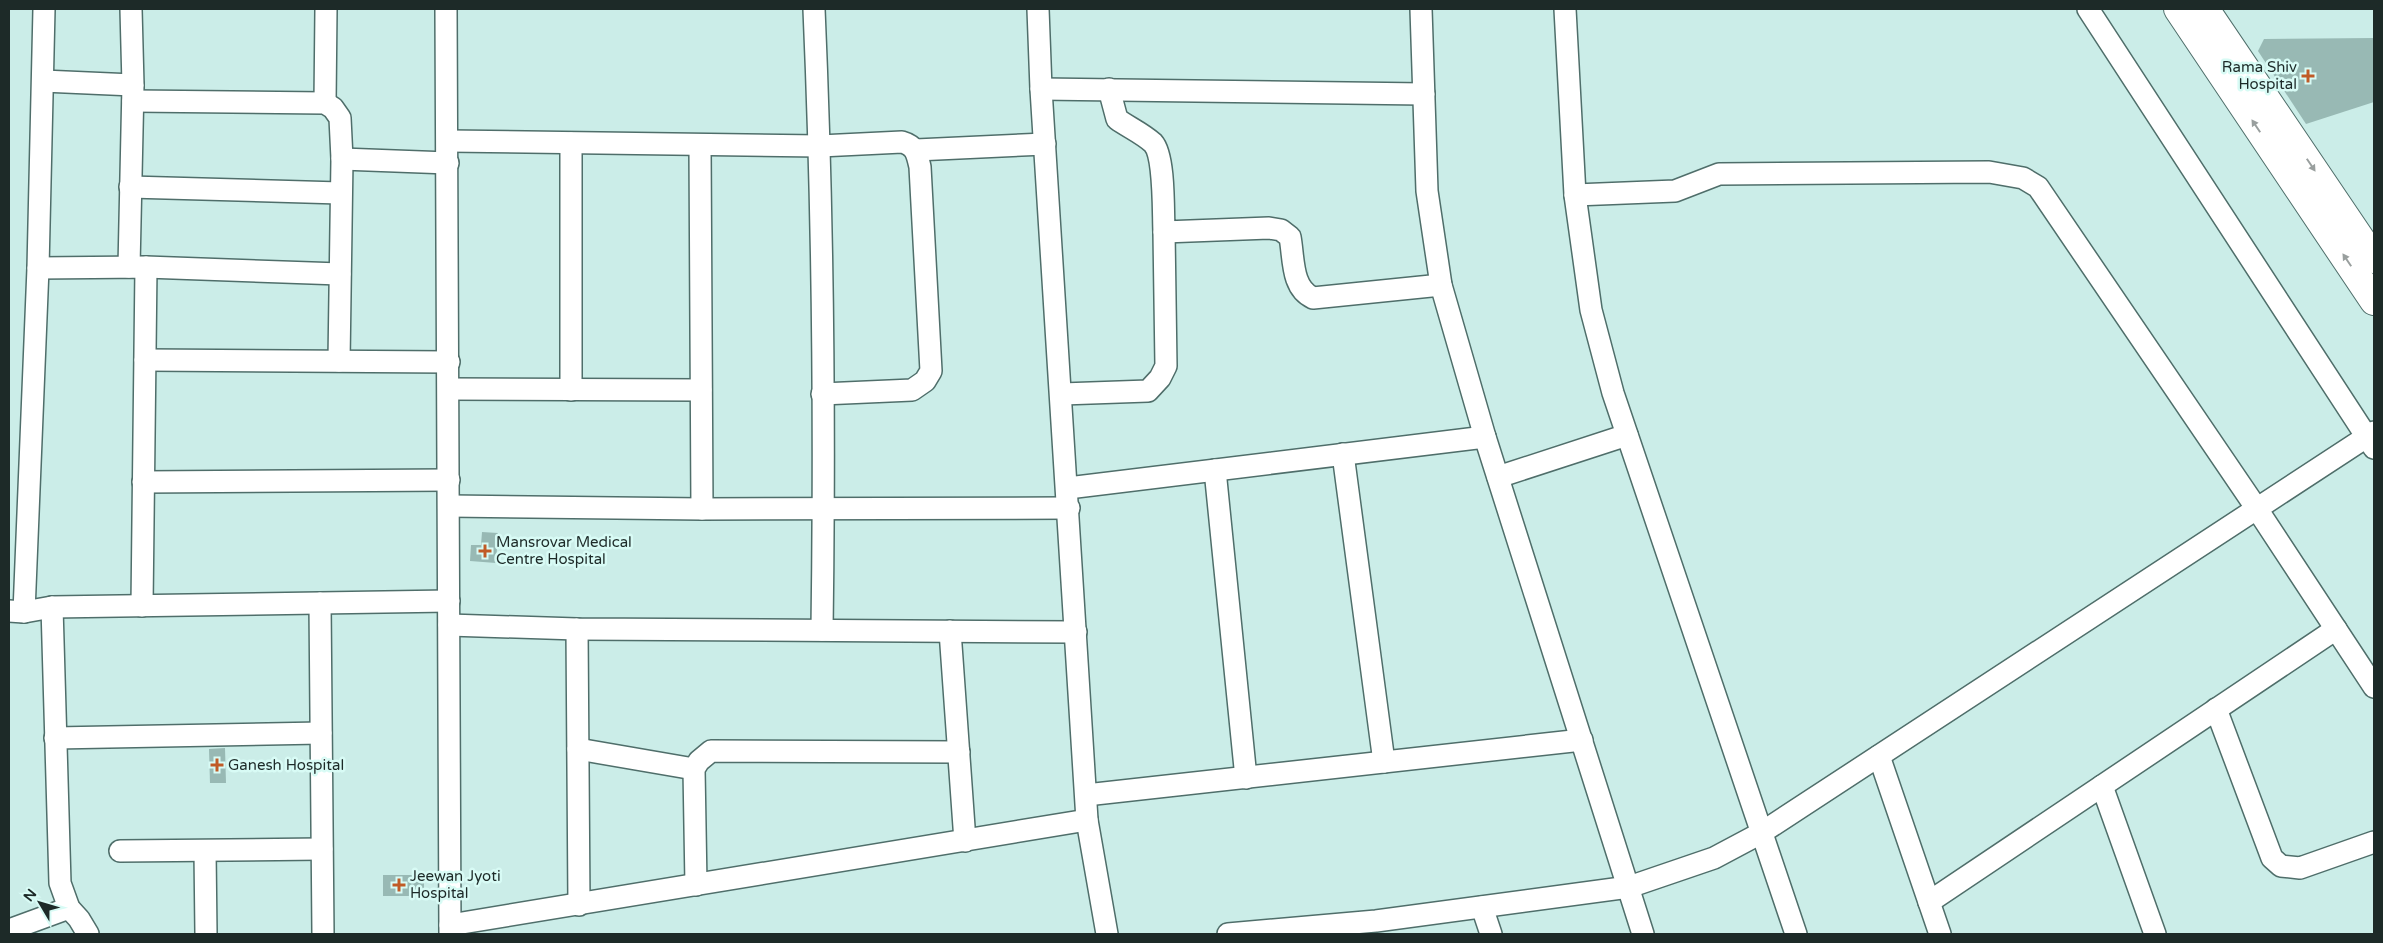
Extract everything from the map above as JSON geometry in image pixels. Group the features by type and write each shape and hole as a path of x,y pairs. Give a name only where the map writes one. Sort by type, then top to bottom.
{"main road":[{"path":"2178,9 2374,301"},
{"path":"2205,9 2374,259"}],"street":[{"path":"44,9 38,268 16,611 52,607 449,601"},
{"path":"132,9 133,93 130,187 145,360 142,606"},
{"path":"325,103 326,9"},
{"path":"446,9 450,929 579,905 1087,820"},
{"path":"814,9 820,146 824,509 822,630"},
{"path":"1038,9 1041,89 1062,394 1087,820 1107,934"},
{"path":"1420,9 1427,191 1441,285 1485,437 1643,934"},
{"path":"1565,9 1575,195 1591,310 1613,393 1796,934"},
{"path":"1228,934 1376,921 1629,887 1714,858 1762,833 2257,509 2372,439 2088,9"},
{"path":"43,81 133,93 325,103 333,108 340,118 342,159 339,361"},
{"path":"1041,89 1424,94"},
{"path":"1062,394 1148,391 1160,378 1166,366 1164,232 1160,160 1156,148 1131,127 1117,119 1109,89"},
{"path":"448,141 820,146 902,142 911,144 916,150 920,167 930,370 925,381 912,390 822,394"},
{"path":"571,143 572,390"},
{"path":"916,150 1045,144"},
{"path":"700,145 702,509"},
{"path":"342,159 448,163"},
{"path":"1575,195 1674,191 1719,174 1989,172 2023,178 2038,187 2257,509 2374,687"},
{"path":"130,187 340,193"},
{"path":"1164,232 1269,228 1281,230 1290,237 1298,285 1305,295 1313,298 1441,285"},
{"path":"38,268 137,267 340,274"},
{"path":"145,360 448,362"},
{"path":"449,389 701,390"},
{"path":"1498,477 1628,435"},
{"path":"449,506 824,509 1068,498 1215,470 1485,437"},
{"path":"1343,454 1384,762"},
{"path":"1215,470 1246,778"},
{"path":"143,482 449,480"},
{"path":"320,603 323,934"},
{"path":"52,607 60,883 69,908 79,919 88,934"},
{"path":"449,625 577,629 1076,632"},
{"path":"577,629 579,905"},
{"path":"1929,902 2336,629"},
{"path":"950,631 965,840"},
{"path":"2216,709 2272,858 2281,866 2300,868 2374,842"},
{"path":"55,738 321,734"},
{"path":"1086,795 1582,740"},
{"path":"578,749 694,769"},
{"path":"696,885 694,769 699,761 711,751 959,752"},
{"path":"1879,756 1940,934"},
{"path":"2102,786 2155,934"},
{"path":"205,850 206,934"},
{"path":"120,851 322,850"},
{"path":"1482,907 1491,934"},
{"path":"9,930 69,908"}],"building":[{"path":"2374,38 2374,102 2306,124 2258,51 2264,39"},
{"path":"482,532 498,533 496,563 470,561 471,545 481,545"},
{"path":"225,748 226,783 210,783 209,749"},
{"path":"383,875 424,875 424,896 383,896"}],"place":[{"name":"Rama Shiv Hospital","path":"2308,76"},
{"name":"Mansrovar Medical Centre Hospital","path":"485,551"},
{"name":"Ganesh Hospital","path":"217,765"},
{"name":"Jeewan Jyoti Hospital","path":"399,885"}]}
